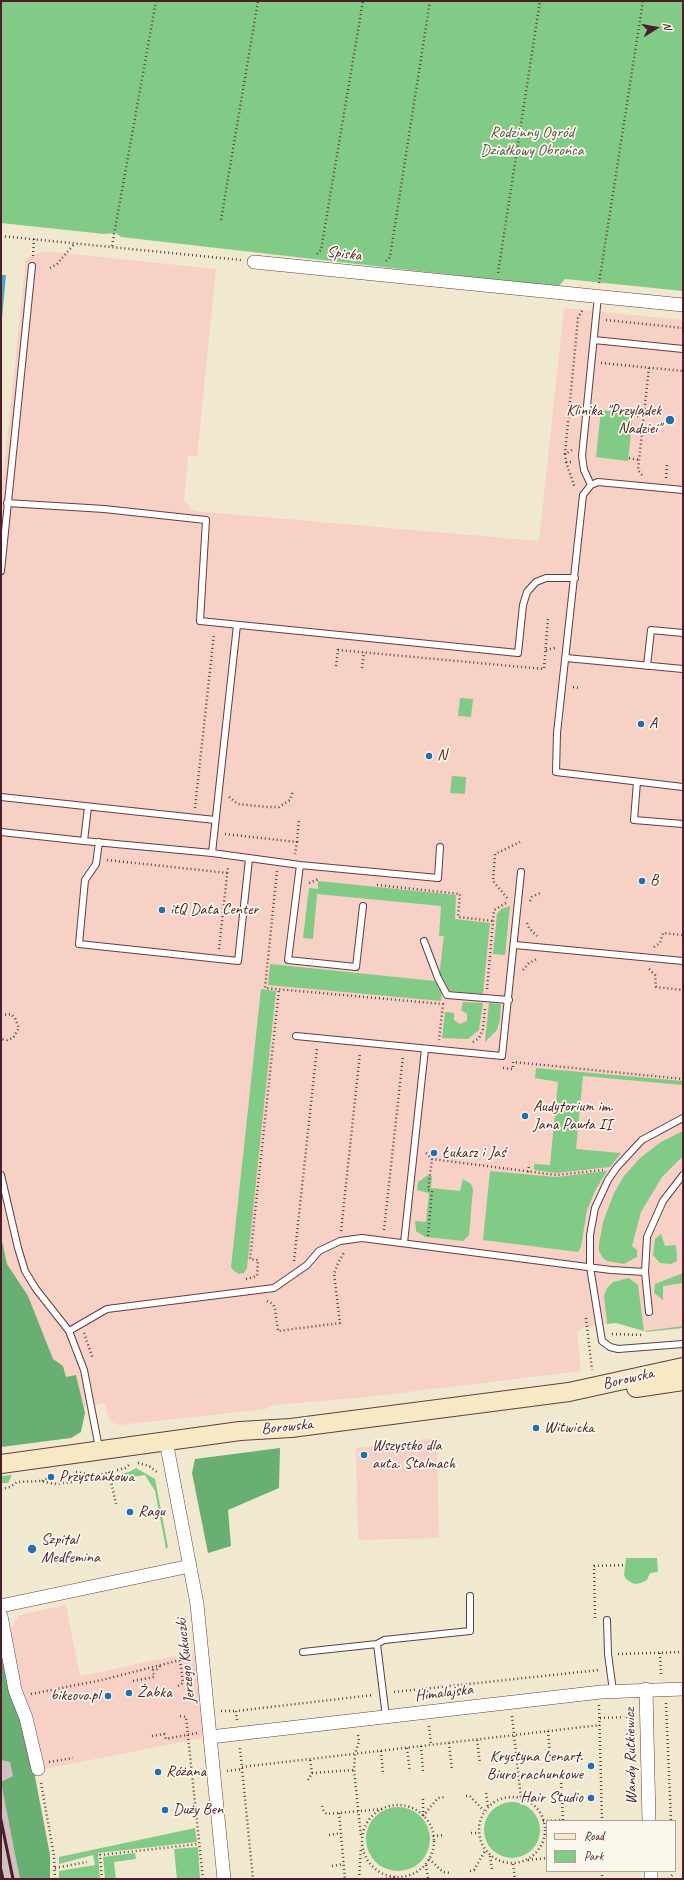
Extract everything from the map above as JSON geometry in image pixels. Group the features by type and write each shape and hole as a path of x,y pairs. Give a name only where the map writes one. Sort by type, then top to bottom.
{"street":[{"name":"Spiska","path":"254,262 451,283 597,301 683,305"},
{"name":"Borowska","path":"1,1464 240,1431 292,1428 574,1392 683,1367"},
{"name":"Borowska","path":"574,1392 583,1394 605,1392 683,1381"},
{"name":"Jerzego Kukuczki","path":"166,1441 190,1566 203,1656 224,1879"},
{"path":"1,1606 190,1566"},
{"path":"1,1616 15,1690 19,1696 31,1736 38,1770"},
{"name":"Himalajska","path":"210,1734 386,1717 613,1691 683,1688"},
{"name":"Wandy Rutkiewicz","path":"646,1689 650,1820"}],"lane":[{"path":"1,572 32,266"},
{"path":"591,484 584,470 582,456 597,301"},
{"path":"594,340 683,349"},
{"path":"683,490 604,482 591,484 583,495 557,733 556,772 683,787"},
{"path":"8,503 104,509 206,520 200,622 518,653 523,605 527,592 536,582 546,578 574,578"},
{"path":"212,853 237,625"},
{"path":"647,666 651,630 683,633"},
{"path":"566,658 683,669"},
{"path":"637,782 634,820 683,824"},
{"path":"1,797 215,820"},
{"path":"84,840 88,807"},
{"path":"1,832 212,853 297,865 438,878 440,847"},
{"path":"99,842 96,864 85,880 79,944 238,961 249,859"},
{"path":"297,865 288,960 356,967 363,906"},
{"path":"296,1036 425,1050 502,1056 515,945 521,872"},
{"path":"424,941 438,978 447,996 509,1000"},
{"path":"515,945 683,961"},
{"path":"404,1243 425,1050"},
{"path":"683,1118 642,1140 617,1167 608,1180 596,1208 590,1235 590,1267 602,1341 610,1347 618,1349 683,1344"},
{"path":"1,1175 25,1271 36,1289 69,1331 84,1370 99,1451"},
{"path":"648,1312 645,1250 652,1224 663,1201 683,1175"},
{"path":"69,1331 107,1310 274,1288 307,1265 319,1251 340,1241 362,1238 611,1270 645,1272"},
{"path":"303,1652 377,1644 384,1640 470,1631 470,1596"},
{"path":"607,1620 608,1654 613,1691"},
{"path":"377,1644 386,1717"}],"path":[{"path":"112,246 156,1"},
{"path":"221,220 258,1"},
{"path":"312,258 321,250 363,1"},
{"path":"383,263 390,257 430,1"},
{"path":"498,271 540,1"},
{"path":"565,454 578,318 584,308 597,301 644,1"},
{"path":"1,236 112,246 254,262"},
{"path":"32,266 34,239"},
{"path":"50,268 57,264 75,243"},
{"path":"321,250 325,254"},
{"path":"596,319 683,328"},
{"path":"592,362 683,371"},
{"path":"642,486 643,477 638,470 649,367"},
{"path":"633,416 643,416"},
{"path":"629,458 639,460"},
{"path":"566,462 577,493 583,495"},
{"path":"194,818 215,623"},
{"path":"338,650 339,646"},
{"path":"362,668 364,652"},
{"path":"228,790 228,796 238,804 279,807 290,800 293,790"},
{"path":"297,865 299,819"},
{"path":"214,833 297,842"},
{"path":"469,1044 479,1038 483,1029 494,910 508,902 508,898 493,881 495,854 520,842"},
{"path":"96,859 228,871 218,959"},
{"path":"278,862 265,988 443,1004 439,1041 447,1042"},
{"path":"306,888 309,883 314,880 327,880"},
{"path":"374,885 460,894 458,917 493,921"},
{"path":"528,903 532,897 540,893"},
{"path":"526,916 529,928 539,938"},
{"path":"650,949 660,943 663,933 683,935"},
{"path":"511,978 520,978 528,963 541,958"},
{"path":"644,967 651,970 655,975 656,987 683,990"},
{"path":"279,989 250,1259 258,1260 257,1276 259,1301 269,1301 275,1309 278,1331 340,1323 334,1274 338,1263 346,1252 340,1241 360,1043"},
{"path":"1,1015 5,1013 16,1018 19,1028 13,1038 7,1040 1,1039"},
{"path":"292,1276 317,1047"},
{"path":"383,1240 403,1047"},
{"path":"498,1067 513,1069 513,1062 683,1079"},
{"path":"425,1150 426,1155 432,1159 556,1175 617,1167"},
{"path":"528,1172 529,1166"},
{"path":"243,1280 257,1276"},
{"path":"587,1332 593,1375"},
{"path":"1,1489 10,1487 17,1482 42,1481 54,1484 72,1482 93,1475 125,1468 131,1462"},
{"path":"138,1463 148,1466 159,1474"},
{"path":"69,1473 79,1472 93,1475"},
{"path":"109,1472 116,1504"},
{"path":"42,1481 58,1475"},
{"path":"596,1624 594,1566 626,1565"},
{"path":"608,1654 683,1652"},
{"path":"660,1653 661,1681"},
{"path":"19,1696 102,1680 162,1664 203,1656"},
{"path":"178,1686 183,1682 180,1660"},
{"path":"134,1681 154,1677 153,1670 158,1669 162,1664"},
{"path":"237,1726 236,1711 602,1669"},
{"path":"599,1699 602,1820"},
{"path":"666,1699 671,1820"},
{"path":"510,1702 520,1798"},
{"path":"428,1712 432,1745"},
{"path":"180,1716 186,1717 203,1879"},
{"path":"600,1718 647,1716"},
{"path":"355,1720 359,1741 354,1754 354,1770 361,1842 364,1854 370,1865 379,1873 394,1878"},
{"path":"242,1767 600,1725"},
{"path":"548,1731 550,1756"},
{"path":"152,1736 164,1734 166,1739 188,1735 210,1734"},
{"path":"477,1740 480,1764"},
{"path":"240,1741 253,1879"},
{"path":"449,1743 452,1770"},
{"path":"420,1746 423,1771"},
{"path":"407,1748 410,1772"},
{"path":"381,1751 383,1775"},
{"path":"62,1760 73,1758"},
{"path":"308,1780 312,1773 310,1759"},
{"path":"38,1770 54,1856 54,1879"},
{"path":"312,1773 354,1770"},
{"path":"561,1779 563,1820 567,1820"},
{"path":"486,1792 488,1807"},
{"path":"466,1796 470,1796 484,1811"},
{"path":"423,1816 438,1798 445,1797"},
{"path":"528,1860 536,1854 542,1845 545,1834 541,1813 534,1805 520,1798 502,1798 488,1807 484,1811 479,1821 478,1833 485,1851 490,1856 501,1862 513,1864 528,1860 546,1858"},
{"path":"422,1799 423,1816"},
{"path":"359,1879 361,1842 367,1822 374,1814 389,1805 403,1806 413,1809 423,1816 428,1822 433,1836 433,1848 429,1859 426,1864 414,1874 403,1877 382,1879"},
{"path":"322,1806 324,1812 327,1814 382,1809"},
{"path":"339,1813 345,1879"},
{"path":"471,1833 478,1833"},
{"path":"329,1835 341,1834"},
{"path":"433,1836 445,1835"},
{"path":"102,1879 100,1855 199,1844"},
{"path":"470,1871 474,1870 485,1851"},
{"path":"490,1856 492,1869"},
{"path":"429,1859 443,1872 450,1873"},
{"path":"55,1868 87,1862"},
{"path":"332,1866 344,1864"},
{"path":"426,1864 428,1878"},
{"path":"513,1864 515,1879"}],"shaded area":[{"path":"44,251 216,269 197,456 188,456 184,501 194,511 539,541 564,308 683,320 683,1328 646,1332 616,1323 584,1327 577,1332 581,1371 367,1397 274,1405 266,1409 119,1425 113,1423 109,1419 104,1403 79,1408 26,1363 1,1234 1,497 26,259"},
{"path":"437,1438 439,1538 358,1540 356,1448"},
{"path":"66,1605 80,1676 195,1652 203,1738 44,1769 21,1690 9,1632 19,1615"},
{"path":"1,1652 9,1692 50,1855 50,1879 1,1879"}],"green space":[{"name":"Rodzinny Ogród Działkowy Obrońca","path":"1,1 683,1 683,291 565,279 558,287 121,237 116,233 104,234 1,223"},
{"path":"601,410 633,414 628,461 596,457"},
{"path":"460,698 473,699 471,717 458,716"},
{"path":"452,776 466,777 465,794 450,793"},
{"path":"318,881 456,895 455,919 490,923 483,994 448,991 439,976 444,936 439,936 441,906 317,894 313,939 303,938 309,888 318,889"},
{"path":"510,906 505,955 493,954 497,914 501,909"},
{"path":"270,964 435,981 442,991 441,1001 268,985"},
{"path":"261,989 276,991 247,1268 244,1273 239,1274 231,1267"},
{"path":"463,1002 483,1003 479,1030 468,1039 442,1038 445,1012 454,1013 454,1020 460,1024 467,1021 467,1014 461,1010"},
{"path":"489,1003 501,1004 500,1020 497,1030 485,1042"},
{"path":"536,1068 683,1081 683,1085 583,1076 576,1149 621,1153 610,1167 556,1173 534,1170 534,1164 550,1165 558,1082 535,1078"},
{"path":"683,1131 683,1156 662,1177 641,1212 632,1246 637,1250 637,1257 624,1264 607,1261 603,1258 599,1251 599,1244 603,1222 614,1193 624,1176 640,1158 661,1142"},
{"path":"490,1171 556,1177 607,1171 596,1189 587,1210 581,1247 578,1252 483,1240"},
{"path":"428,1175 432,1176 431,1188 460,1191 463,1179 471,1184 473,1189 469,1235 463,1241 425,1237 416,1231 415,1221 426,1222 429,1193 417,1190 418,1182"},
{"path":"661,1234 665,1246 676,1245 677,1261 671,1264 660,1263 653,1255 655,1239"},
{"path":"1,1236 7,1264 28,1296 53,1359 63,1366 66,1377 76,1375 85,1413 81,1432 71,1438 1,1447"},
{"path":"683,1273 683,1283 663,1286 663,1300 654,1293 655,1284"},
{"path":"629,1278 638,1285 644,1331 616,1323 607,1324 604,1296 607,1288 613,1282"},
{"path":"683,1326 683,1328 646,1332 646,1331"},
{"path":"280,1448 279,1488 228,1510 231,1546 208,1553 192,1473 195,1459"},
{"path":"136,1468 155,1479 168,1547 166,1549 155,1491 145,1475 113,1480 113,1476 129,1472"},
{"path":"12,1475 8,1483 1,1483 1,1476"},
{"path":"626,1558 657,1558 658,1572 650,1573 647,1580 634,1584 626,1579 624,1575"},
{"path":"1,1652 9,1692 28,1740 50,1855 50,1879 20,1879 1,1782 13,1776 10,1762 1,1760"},
{"path":"512,1802 523,1804 532,1810 538,1819 540,1830 538,1841 532,1850 523,1856 512,1858 501,1856 492,1850 486,1841 484,1830 486,1819 492,1810 501,1804"},
{"path":"398,1807 416,1813 424,1821 430,1839 424,1857 416,1865 398,1871 380,1865 372,1857 366,1839 372,1821 380,1813"},
{"path":"195,1828 197,1842 98,1853 100,1879 59,1879 59,1871 95,1865 93,1855 59,1864 59,1857"},
{"path":"198,1847 200,1879 177,1879 174,1849"},
{"path":"135,1853 136,1859 114,1862 116,1879 105,1879 103,1857"}],"water":[{"path":"1,275 6,275 1,329"}],"railway":[{"path":"1,1820 13,1879"},
{"path":"1,1870 3,1879"}],"place":[{"name":"Klinika \"Przylądek Nadziei\"","path":"670,420"},
{"name":"A","path":"641,724"},
{"name":"N","path":"429,756"},
{"name":"B","path":"642,881"},
{"name":"itQ Data Center","path":"162,910"},
{"name":"Audytorium im. Jana Pawła II","path":"525,1116"},
{"name":"Łukasz i Jaś","path":"434,1153"},
{"name":"Witwicka","path":"536,1428"},
{"name":"Wszystko dla auta. Stalmach","path":"364,1455"},
{"name":"Przystankowa","path":"51,1477"},
{"name":"Ragu","path":"130,1512"},
{"name":"Szpital Medfemina","path":"32,1549"},
{"name":"Żabka","path":"129,1693"},
{"name":"bikeovo.pl","path":"108,1696"},
{"name":"Krystyna Lenart. Biuro rachunkowe","path":"591,1766"},
{"name":"Różana","path":"158,1772"},
{"name":"Hair Studio","path":"591,1798"},
{"name":"Duży Ben","path":"165,1810"}]}
